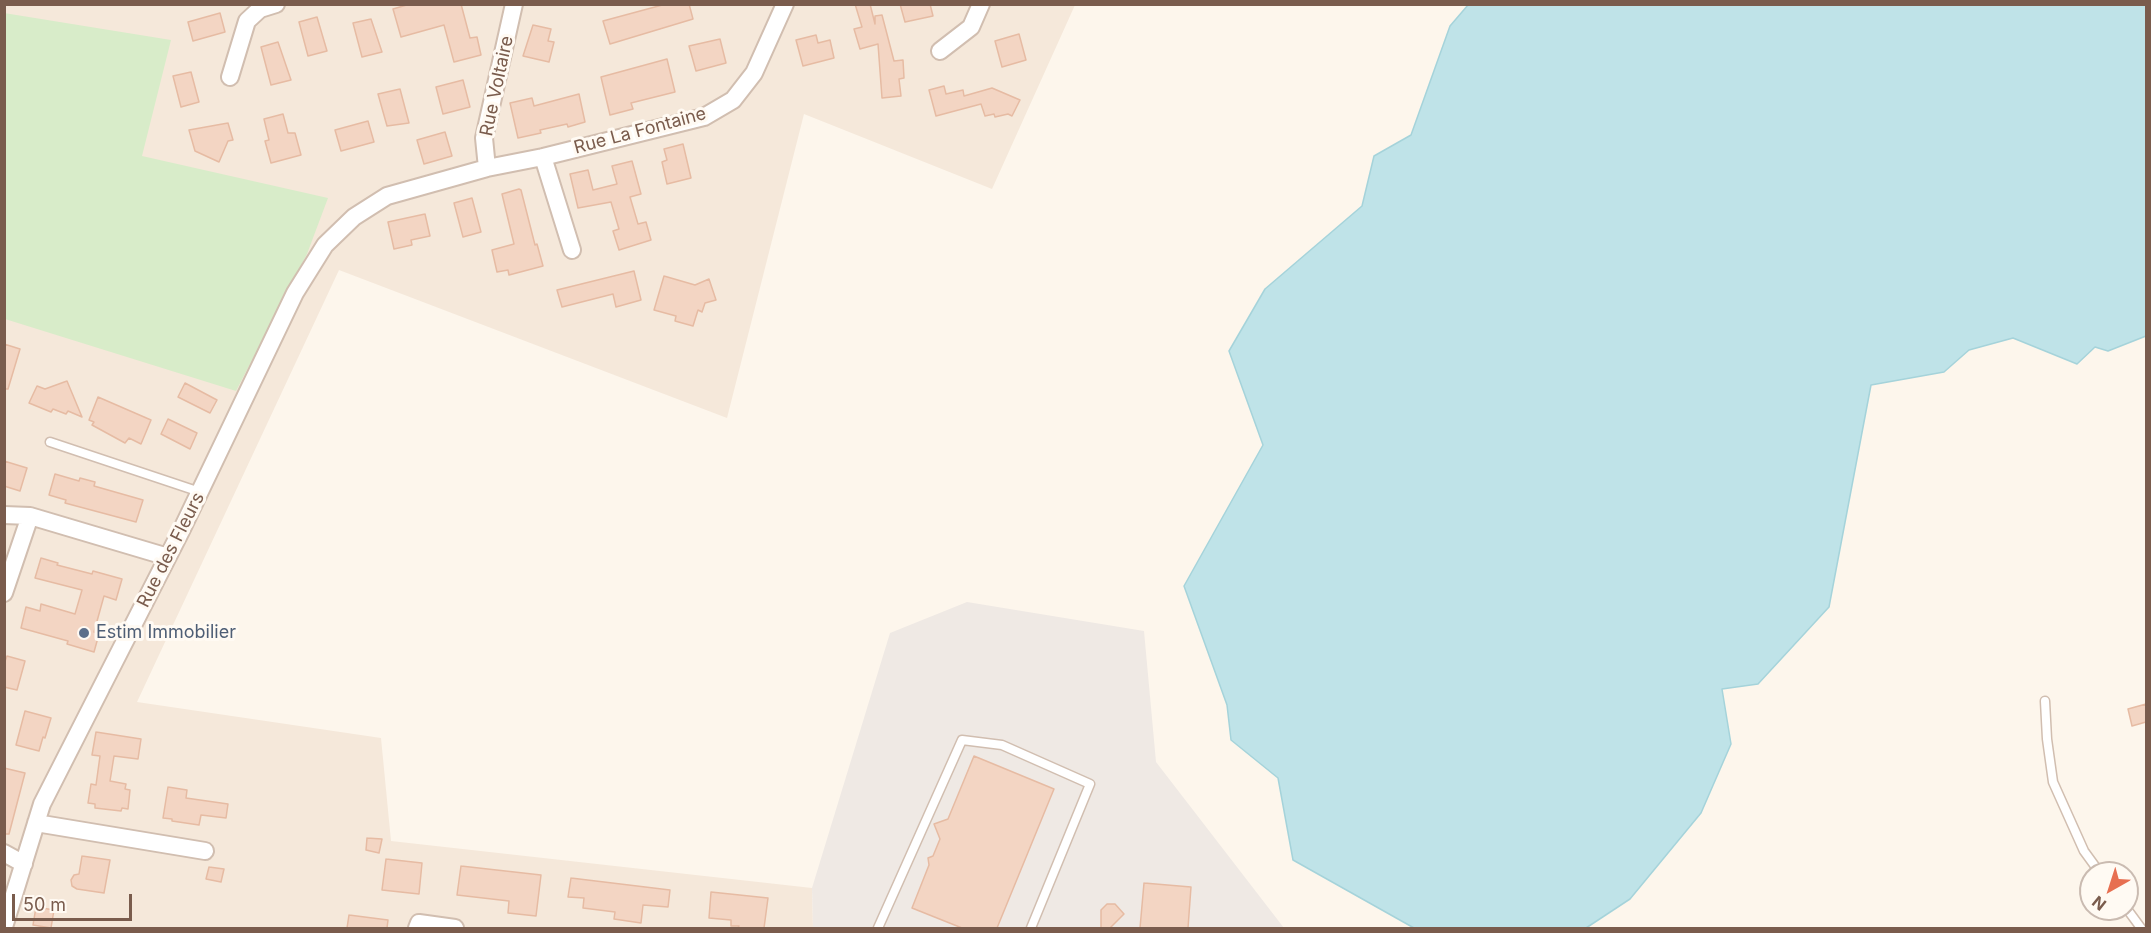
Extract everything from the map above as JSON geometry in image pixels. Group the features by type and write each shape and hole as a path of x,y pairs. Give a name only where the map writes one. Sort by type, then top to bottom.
{"street":[{"path":"230,77 247,21 260,9 276,4"},
{"name":"Rue Voltaire","path":"487,168 484,138 514,4"},
{"name":"Rue La Fontaine","path":"325,245 354,217 387,196 487,168 543,157 704,117 733,100 754,73 785,4"},
{"path":"940,51 971,27 981,4"},
{"path":"543,157 572,250"},
{"name":"Rue des Fleurs","path":"4,927 42,804 201,492 295,293 325,245"},
{"path":"4,515 30,516 168,557"},
{"path":"4,593 30,516"},
{"path":"36,824 205,851"},
{"path":"4,853 24,864"},
{"path":"417,928 418,923 454,928"}],"lane":[{"path":"50,442 201,492"},
{"path":"2045,701 2053,782 2084,852 2091,861"},
{"path":"878,928 962,740 1002,745 1090,784 1031,928"}],"shaded area":[{"path":"5,5 1075,5 992,189 804,114 727,418 339,270 137,702 381,738 391,841 812,888 813,928 5,928"},
{"path":"967,602 1144,631 1156,762 1284,928 813,928 812,888 890,633"}],"green space":[{"path":"4,13 171,40 142,156 328,198 307,254 236,391 5,319"}],"water":[{"path":"1468,5 2146,5 2146,336 2108,351 2095,347 2077,364 2013,338 1969,350 1944,372 1871,385 1829,607 1758,684 1722,689 1731,744 1701,813 1630,899 1586,928 1414,928 1293,860 1278,778 1231,740 1227,705 1184,586 1263,445 1229,351 1265,289 1362,206 1374,156 1411,135 1450,26"}],"building":[{"path":"410,4 461,4 470,38 477,37 481,55 454,62 444,25 401,37 393,9"},
{"path":"666,4 689,4 693,19 610,44 603,21"},
{"path":"855,4 870,4 875,24 875,16 882,15 894,61 903,60 904,78 899,79 901,96 882,98 878,44 860,49 854,29 862,27"},
{"path":"900,4 930,4 933,16 905,22"},
{"path":"220,13 225,32 193,41 188,22"},
{"path":"317,17 327,51 308,56 299,22"},
{"path":"371,19 382,52 362,57 353,23"},
{"path":"533,25 551,29 548,41 554,42 549,62 523,56"},
{"path":"1019,34 1026,60 1002,67 995,41"},
{"path":"816,35 818,43 830,40 834,58 803,66 796,40"},
{"path":"720,39 726,63 696,71 689,46"},
{"path":"278,42 291,80 271,85 261,47"},
{"path":"667,59 675,92 631,103 633,109 610,115 601,77"},
{"path":"191,72 199,102 181,107 173,76"},
{"path":"463,80 470,107 443,114 436,87"},
{"path":"944,86 946,94 963,90 964,96 992,88 1020,100 1012,116 1008,114 995,117 994,114 985,116 981,104 936,116 929,90"},
{"path":"400,89 409,123 387,126 378,94"},
{"path":"579,94 585,122 568,127 567,124 540,130 541,133 518,138 510,103 532,98 534,106"},
{"path":"283,114 288,133 295,133 301,155 271,163 265,141 269,140 264,119"},
{"path":"368,121 374,142 341,151 335,130"},
{"path":"228,123 233,140 228,141 219,162 195,151 189,130"},
{"path":"445,132 452,156 424,164 417,140"},
{"path":"683,144 691,178 667,184 662,162 667,160 664,149"},
{"path":"632,161 641,194 630,197 638,224 646,222 651,240 619,250 613,231 619,229 611,202 578,208 570,174 588,170 593,190 617,184 612,166"},
{"path":"519,189 543,266 509,275 508,270 497,272 492,250 514,244 502,194"},
{"path":"472,198 481,232 463,237 454,203"},
{"path":"425,214 430,236 411,240 412,245 394,249 388,222"},
{"path":"634,271 641,300 616,307 613,294 562,307 557,290"},
{"path":"664,276 695,285 709,279 716,300 705,303 702,312 698,310 693,326 675,321 676,316 654,310"},
{"path":"4,344 20,349 8,389 4,389"},
{"path":"67,381 82,417 68,411 66,414 53,409 51,412 29,403 37,386 45,389"},
{"path":"185,383 217,400 210,413 178,397"},
{"path":"98,397 151,420 141,444 129,438 125,443 92,425 94,422 89,420"},
{"path":"168,419 197,433 190,449 161,434"},
{"path":"4,461 27,468 20,491 4,486"},
{"path":"55,474 79,481 80,478 95,482 94,486 143,500 136,522 65,503 66,500 49,495"},
{"path":"41,558 58,563 57,565 122,579 116,600 104,596 94,632 99,634 94,652 67,644 68,641 21,628 26,607 40,611 41,604 75,614 82,590 35,578"},
{"path":"7,656 25,661 17,690 4,687 4,664"},
{"path":"2146,704 2146,722 2132,726 2128,709"},
{"path":"25,711 51,718 39,751 16,745"},
{"path":"96,732 141,739 138,759 114,756 110,781 126,784 125,789 130,790 128,809 122,808 121,811 95,808 95,804 88,803 91,784 96,785 100,756 92,755"},
{"path":"974,756 1054,789 997,928 962,928 912,908 929,865 928,858 933,856 940,839 934,824 948,819"},
{"path":"4,768 25,773 9,834 4,834"},
{"path":"168,787 187,790 186,798 228,804 226,818 201,815 199,825 163,818"},
{"path":"367,838 382,839 379,853 366,850"},
{"path":"82,856 110,860 104,893 77,889 72,886 71,880 74,875 79,874"},
{"path":"386,859 422,863 419,894 382,890"},
{"path":"461,866 541,875 536,916 508,913 509,901 457,895"},
{"path":"209,867 224,869 221,882 206,879"},
{"path":"571,878 670,890 668,907 643,905 641,923 614,919 615,912 583,908 584,898 568,897"},
{"path":"1144,883 1191,887 1188,928 1140,928"},
{"path":"711,892 768,898 764,928 738,928 739,926 731,926 731,920 709,918"},
{"path":"1107,904 1115,904 1124,914 1110,928 1101,928 1101,910"},
{"path":"36,907 54,910 51,928 33,925"},
{"path":"349,915 388,920 387,928 347,928"}],"place":[{"name":"Estim Immobilier","path":"84,633"}]}
